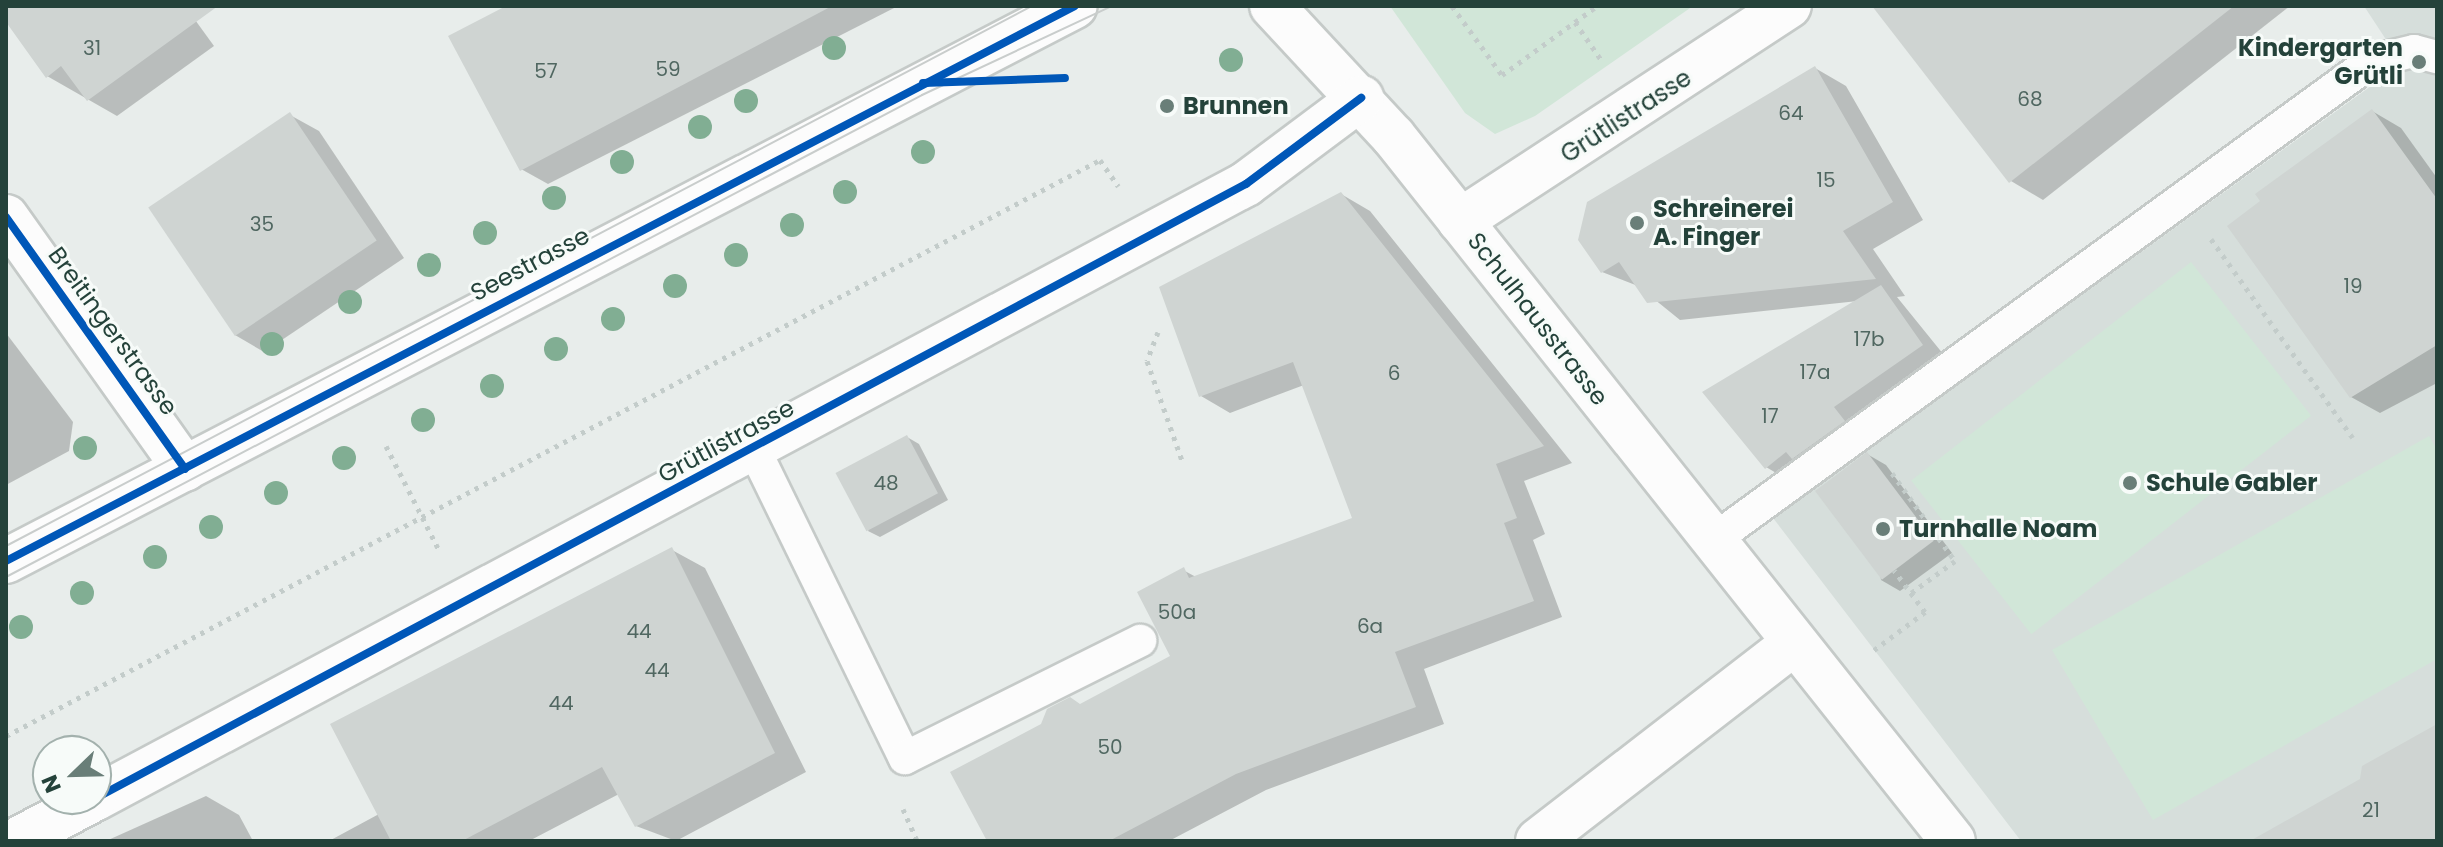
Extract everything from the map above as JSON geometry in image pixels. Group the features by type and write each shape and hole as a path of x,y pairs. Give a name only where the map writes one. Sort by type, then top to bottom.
{"street":[{"name":"Seestrasse","path":"6,561 1075,6"},
{"name":"Schulhausstrasse","path":"1272,6 1311,56 1361,98 1953,841"},
{"name":"Grütlistrasse","path":"1460,221 1789,6"},
{"name":"Grütlistrasse","path":"112,789 1246,184 1361,98"},
{"name":"Breitingerstrasse","path":"6,217 185,469"},
{"path":"1538,841 1793,644"},
{"name":"Grütlistrasse","path":"15,841 63,815"}],"lane":[{"path":"1712,541 2372,61 2414,51 2437,57"},
{"path":"754,449 905,758 1140,641"}],"path":[{"path":"1452,6 1502,75 1597,6"},
{"path":"1575,22 1612,75"},
{"path":"6,736 1100,160 1125,197"},
{"path":"2181,201 2353,438"},
{"path":"1158,332 1147,361 1183,463"},
{"path":"386,446 443,558"},
{"path":"1893,474 1955,561 1911,593"},
{"path":"1864,658 1925,612 1894,570"}],"shaded area":[{"name":"Schule Gabler","path":"2364,6 2437,6 2437,841 2021,841 1773,518 2389,73 2406,70"}],"green space":[{"path":"1390,6 1693,6 1535,116 1495,134 1465,113"},
{"path":"2191,262 2311,416 2031,634 1911,481"},
{"path":"2429,436 2437,450 2437,659 2153,820 2052,650"}],"building":[{"path":"6,6 218,6 87,101 61,66 46,78 6,22"},
{"path":"506,6 832,6 520,171 448,36"},
{"path":"1872,6 2234,6 2009,183"},
{"path":"1815,66 1893,202 1843,231 1876,279 1647,303 1619,262 1601,273 1578,240 1587,202"},
{"path":"2372,109 2437,199 2437,345 2350,398 2227,226 2260,201 2255,194"},
{"path":"290,112 377,241 235,336 148,208"},
{"path":"1341,192 1544,446 1496,464 1517,518 1504,523 1534,601 1395,652 1416,707 1236,774 1109,841 987,841 950,772 1041,724 1047,709 1070,697 1080,704 1170,656 1137,592 1184,567 1189,578 1352,518 1293,362 1199,397 1159,287"},
{"path":"1881,285 1923,345 1834,407 1845,421 1792,459 1786,452 1765,469 1702,392"},
{"path":"907,435 938,493 866,531 835,473"},
{"name":"Turnhalle Noam","path":"1867,452 1934,541 1882,580 1815,491"},
{"path":"672,547 775,753 635,827 602,767 462,841 391,841 330,724"},
{"path":"2437,724 2437,841 2250,841 2360,779 2362,766"}],"tram line":[{"path":"6,546 1032,6"},
{"path":"6,577 922,95 1112,6"}],"cycle path":[{"path":"6,561 1075,6"},
{"path":"923,83 1065,78"},
{"path":"112,789 1246,184 1361,98"},
{"path":"6,217 185,469"}],"place":[{"name":"Kindergarten Grütli","path":"2419,62"},
{"name":"Brunnen","path":"1167,106"},
{"name":"Schreinerei A. Finger","path":"1637,223"},
{"name":"Schule Gabler","path":"2130,483"},
{"name":"Turnhalle Noam","path":"1883,529"}]}
